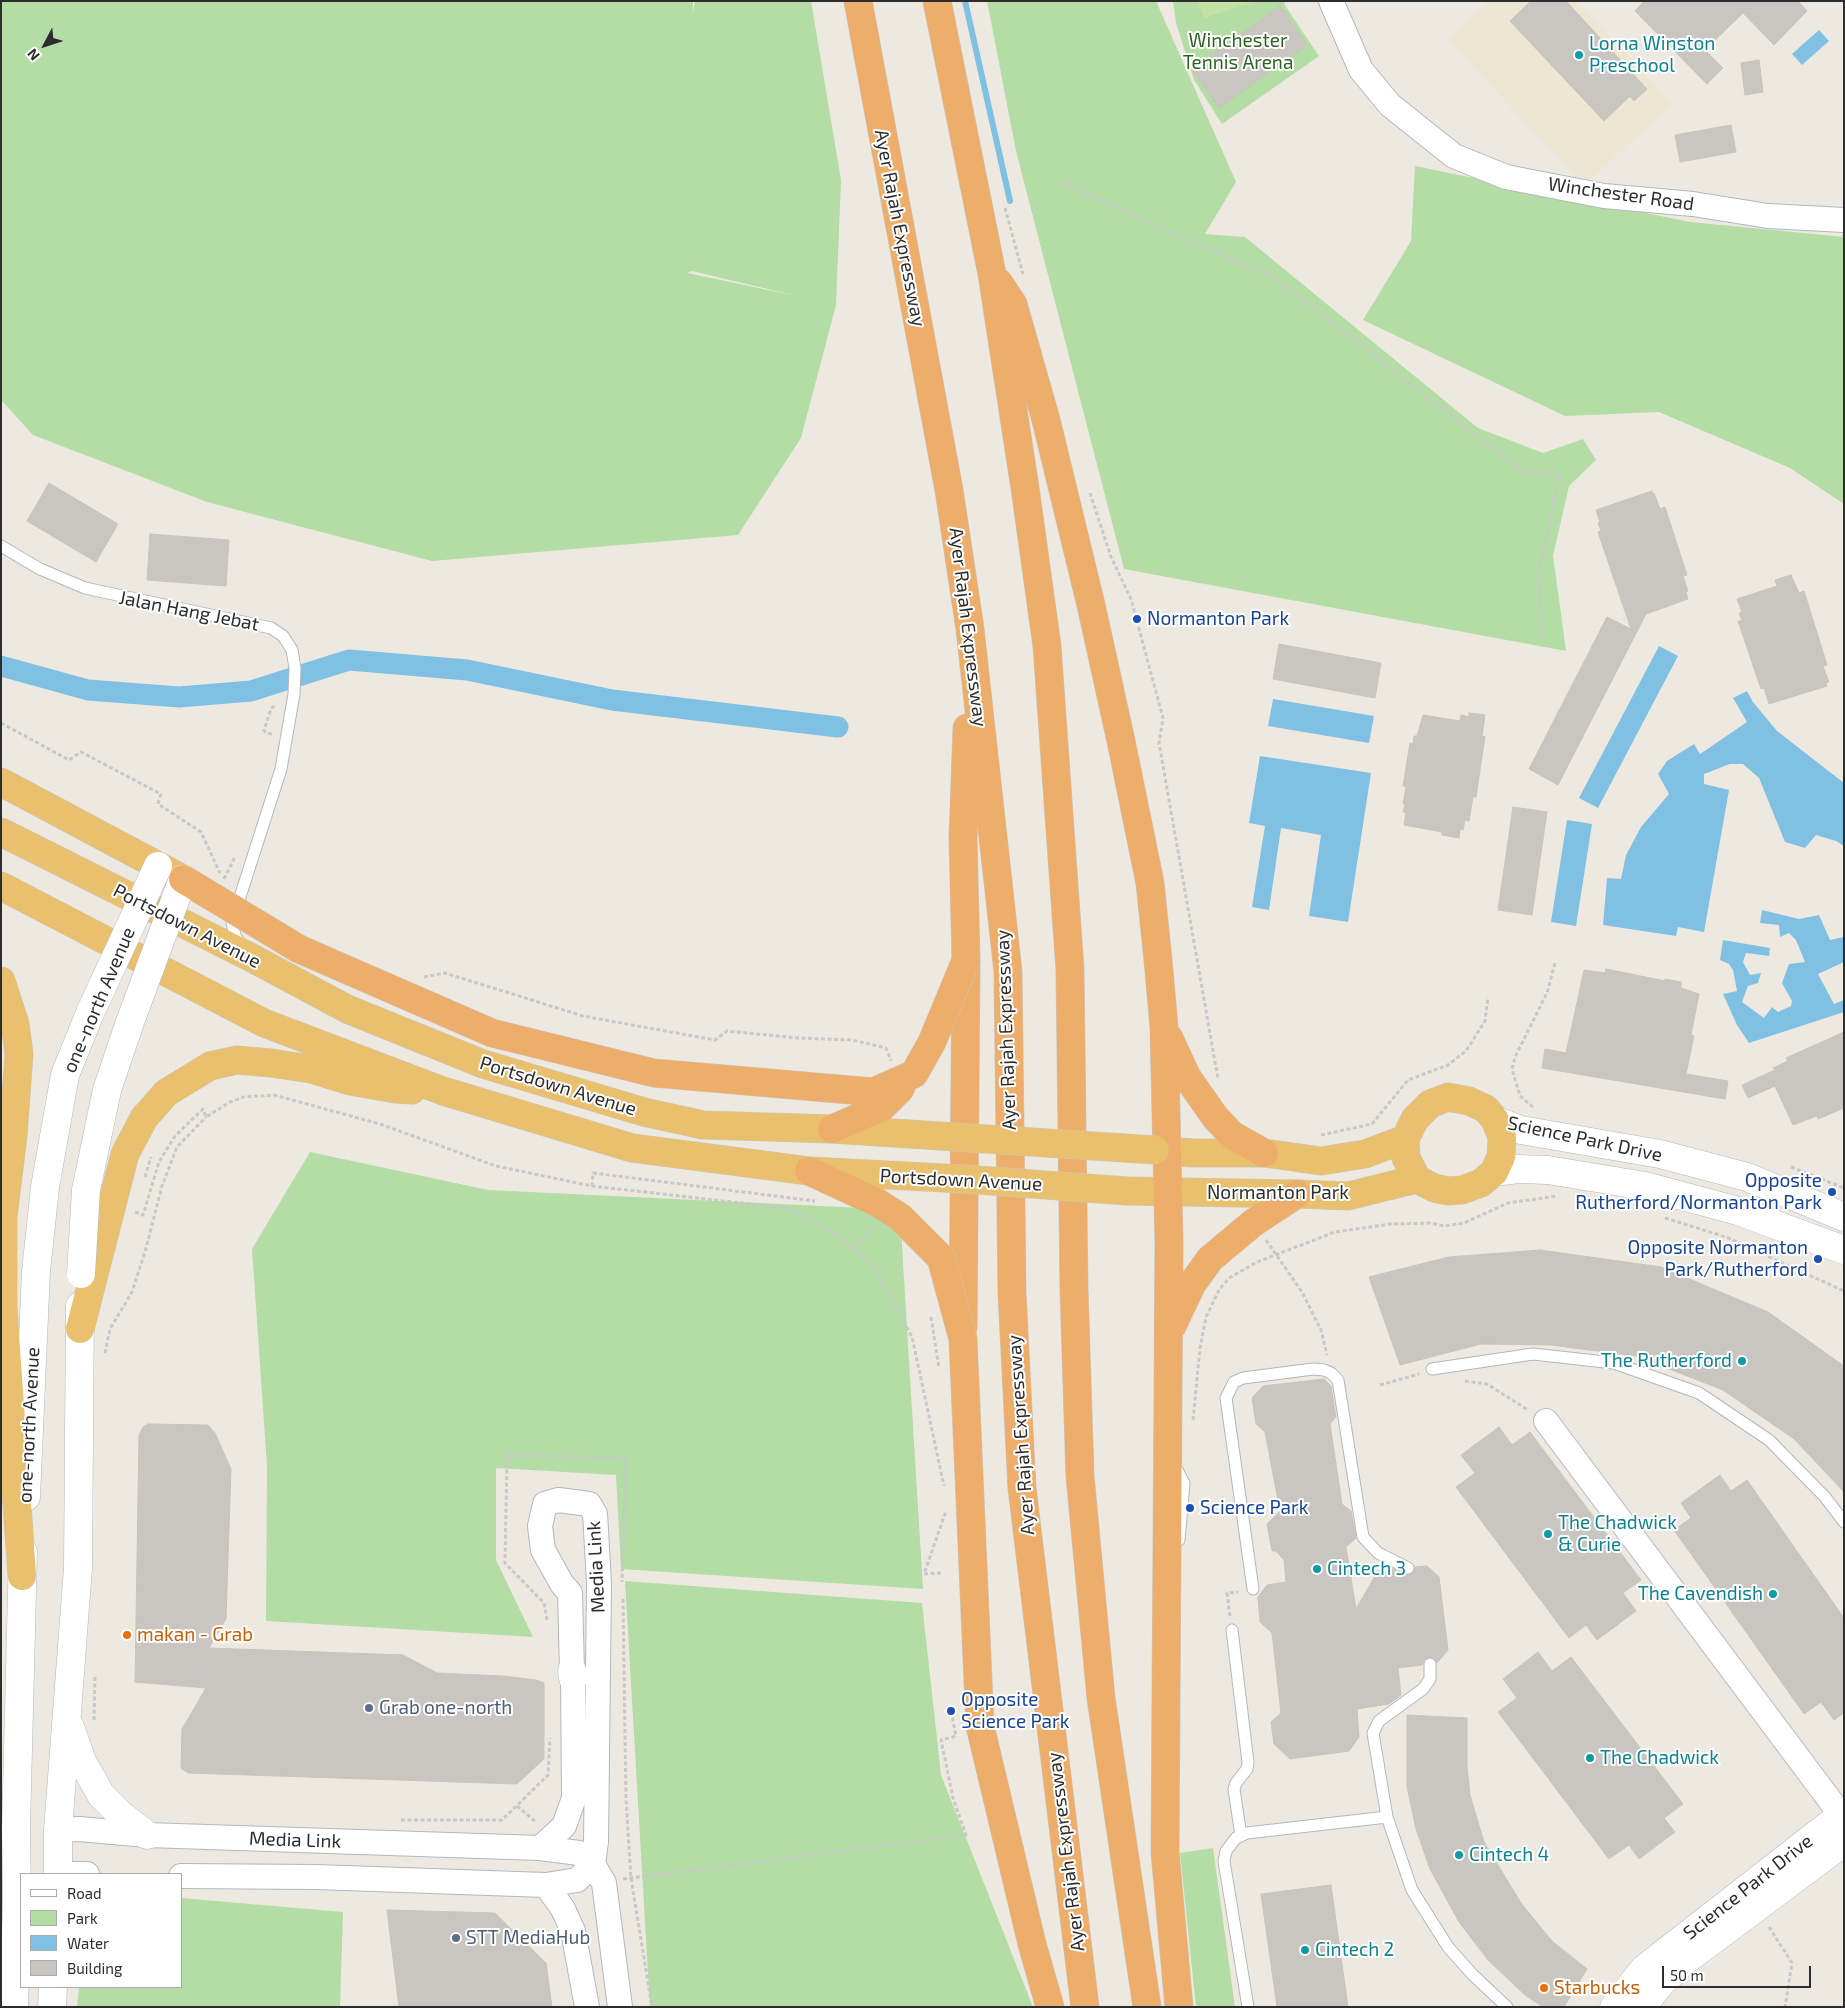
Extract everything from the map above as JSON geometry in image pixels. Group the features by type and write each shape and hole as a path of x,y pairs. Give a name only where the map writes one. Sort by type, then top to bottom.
{"highway":[{"name":"Ayer Rajah Expressway","path":"858,1 950,490 970,629 1008,972 1012,1293 1022,1488 1085,2007"},
{"path":"936,1 992,274 1025,488 1046,646 1070,970 1074,1289 1080,1476 1101,1698 1147,2007"},
{"path":"992,274 1014,304 1046,420 1122,741 1150,883 1164,1027 1160,1151 1169,1330 1165,1852 1180,2007"},
{"path":"970,629 964,838 966,960 963,1339 980,1726 1032,1944 1050,2007"},
{"path":"1,782 183,879 299,949 492,1033 654,1073 873,1092 903,1071 932,1042 966,960"},
{"name":"Portsdown Avenue","path":"1,832 254,959 347,1009 483,1064 644,1112 703,1124 832,1129 1160,1151"},
{"name":"Portsdown Avenue","path":"1,886 264,1023 443,1091 632,1148 809,1171 1163,1192"},
{"path":"1,981 15,1024 19,1054 3,1217 3,1307 22,1576"},
{"path":"1164,1027 1187,1077 1215,1117 1232,1136 1264,1153"},
{"path":"80,1329 124,1154 144,1118 166,1093 210,1066 237,1060 271,1063 311,1070 350,1081 395,1089 443,1091"},
{"path":"832,1129 882,1106 903,1071"},
{"path":"1448,1097 1469,1101 1486,1109 1495,1120 1502,1137 1501,1157 1494,1172 1481,1183 1462,1190 1434,1188 1417,1179 1406,1158 1406,1139 1415,1119 1430,1104 1448,1097"},
{"name":"Normanton Park","path":"1160,1151 1264,1153 1321,1161 1365,1154 1406,1139"},
{"path":"809,1171 878,1203 900,1216 941,1258 963,1339"},
{"name":"Normanton Park","path":"1163,1192 1348,1196 1417,1179"},
{"path":"1169,1330 1192,1284 1210,1259 1253,1223 1297,1194"}],"street":[{"name":"Winchester Road","path":"1331,1 1361,70 1390,105 1454,156 1506,177 1604,196 1693,204 1768,216 1844,220"},
{"name":"one-north Avenue","path":"15,1995 9,1874 10,1765 22,1576 36,1271 45,1187 65,1075 90,1013 158,866"},
{"name":"one-north Avenue","path":"58,1873 58,1830 78,1568 81,1274 86,1190 107,1090 183,879"},
{"name":"Science Park Drive","path":"1495,1120 1521,1130 1660,1154 1747,1177 1844,1217"},
{"name":"Science Park Drive","path":"1494,1172 1518,1169 1548,1170 1645,1186 1738,1211 1844,1250"},
{"path":"1546,1421 1842,1814"},
{"name":"Media Link","path":"58,1830 79,1829 147,1835 540,1848 564,1826 574,1798 570,1593 562,1584 543,1550 540,1526 545,1504 558,1500 589,1504 595,1514 599,1584 596,1842 593,1864 577,1880 546,1885 316,1877 182,1876"},
{"path":"67,1719 82,1761 101,1795 122,1816 147,1835"},
{"name":"Science Park Drive","path":"1614,2007 1644,1969 1842,1814"},
{"path":"9,1829 58,1830"},
{"name":"Science Park Drive","path":"1642,2007 1660,1984 1682,1963 1844,1842"},
{"path":"540,1848 579,1853 593,1864 604,1883 620,2007"},
{"path":"546,1885 563,1908 573,1931 586,2007"},
{"path":"1,1930 5,1937 15,1995"},
{"path":"52,2007 53,1988"}],"lane":[{"name":"Jalan Hang Jebat","path":"1,546 40,569 85,588 271,628 283,636 292,650 295,668 294,687 281,769 232,922"},
{"path":"191,929 219,930 232,922 235,936 242,947 254,959"},
{"path":"1428,1372 1533,1354 1614,1363 1699,1393 1769,1440 1825,1497 1844,1522"},
{"path":"1253,1589 1226,1398 1234,1382 1243,1378 1313,1369 1331,1373 1338,1380 1363,1537 1378,1553 1408,1568"},
{"path":"1232,1630 1248,1762 1247,1769 1236,1783 1234,1789 1241,1836"},
{"path":"1430,1664 1430,1679 1423,1689 1379,1722 1373,1733 1388,1817 1412,1890 1442,1939 1472,1974 1507,2007"},
{"path":"1248,2007 1224,1861 1226,1851 1236,1838 1247,1833 1388,1817"}],"path":[{"path":"1062,183 1276,279 1522,471 1560,475 1539,571 1542,638"},
{"path":"274,740 274,736 271,733 266,733 264,730 271,710 294,687"},
{"path":"1,723 69,760 81,752 161,794 158,804 201,832 224,880 238,850"},
{"path":"1159,743 1210,1036 1218,1079 1222,1086"},
{"path":"1538,1112 1520,1096 1512,1069 1515,1057 1547,992 1555,963"},
{"path":"445,972 583,1016 715,1040 727,1031 798,1038 852,1040 886,1048 903,1071"},
{"path":"1318,1136 1372,1124 1408,1080 1448,1065 1466,1051 1485,1021 1488,997"},
{"path":"103,1360 110,1329 132,1292 145,1252 162,1186 177,1147 206,1117 230,1102 244,1097 274,1095 380,1124 496,1166 592,1186 785,1208 830,1230 874,1266 912,1338 946,1495"},
{"path":"138,1204 135,1213 144,1215 159,1162 175,1136 203,1109 206,1117"},
{"path":"143,1186 153,1151"},
{"path":"1788,1166 1844,1188"},
{"path":"592,1186 593,1173 821,1202"},
{"path":"1193,1422 1200,1348 1206,1318 1219,1290 1229,1278 1257,1262 1335,1232 1391,1224 1429,1222 1445,1226 1464,1223 1508,1203 1565,1197"},
{"path":"1661,1217 1726,1237 1844,1291"},
{"path":"1253,1223 1302,1292 1321,1330 1331,1373"},
{"path":"930,1310 939,1369"},
{"path":"1380,1385 1428,1372"},
{"path":"1460,1380 1487,1384 1546,1421"},
{"path":"941,1573 924,1574 948,1504"},
{"path":"1228,1593 1232,1630"},
{"path":"194,1671 211,1680"},
{"path":"94,1727 96,1672"},
{"path":"652,2007 631,1878 966,1836 954,1798 941,1740 956,1736 951,1710"},
{"path":"391,1820 502,1820 548,1774 550,1735"},
{"path":"1768,1927 1792,1963 1785,2007"}],"shaded area":[{"path":"1489,1 1577,1 1672,103 1584,186 1448,40"}],"green space":[{"path":"1,1 693,1 693,13 695,1 811,1 841,180 836,305 801,438 738,535 432,561 207,502 33,435 1,400","holes":["692,271 797,296 687,273"]},
{"path":"987,1 1156,1 1236,182 1205,234 1245,237 1478,428 1543,453 1583,439 1596,460 1569,486 1553,556 1566,651 1124,569 1016,151"},
{"name":"Winchester Tennis Arena","path":"1173,1 1286,1 1284,4 1319,56 1222,124 1194,80 1176,23"},
{"path":"1198,1 1258,1 1204,18"},
{"path":"1415,166 1690,222 1844,237 1844,504 1790,468 1659,412 1565,416 1363,320 1411,241"},
{"path":"310,1152 488,1190 863,1208 901,1230 923,1589 621,1569 616,1475 496,1468 496,1560 533,1637 266,1621 267,1466 252,1249"},
{"path":"625,1581 922,1603 941,1775 1033,2007 650,2007"},
{"path":"1213,1848 1235,2007 1196,2007 1180,1853"},
{"path":"182,1898 343,1912 340,2007 77,2007 79,1988 182,1988"}],"water":[{"path":"1819,30 1829,41 1802,65 1792,54"},
{"path":"1659,646 1678,656 1598,808 1579,798"},
{"path":"1747,691 1753,702 1777,731 1844,783 1844,846 1836,841 1816,835 1805,848 1785,842 1759,778 1743,764 1730,764 1704,774 1704,784 1729,790 1704,932 1678,927 1676,936 1603,925 1607,878 1621,879 1626,855 1641,827 1669,794 1658,774 1667,761 1694,744 1700,754 1747,722 1733,698"},
{"path":"1273,699 1374,716 1369,743 1268,726"},
{"path":"1260,756 1371,773 1348,922 1309,916 1321,835 1281,828 1269,910 1252,907 1265,826 1249,823"},
{"path":"1567,820 1592,824 1576,926 1551,922"},
{"path":"1762,910 1799,919 1819,915 1830,940 1844,937 1844,962 1818,974 1834,1004 1844,1000 1844,1012 1749,1043 1737,1025 1723,994 1737,991 1733,970 1729,964 1720,960 1723,940 1770,948 1769,956 1746,953 1743,962 1750,975 1761,973 1758,983 1748,986 1742,1002 1764,1018 1772,1007 1778,1012 1791,1006 1792,1001 1782,983 1789,964 1805,962 1796,940 1789,933 1780,937 1779,925 1760,923"}],"building":[{"name":"Lorna Winston Preschool","path":"1531,1 1566,1 1647,89 1634,101 1630,96 1604,121 1510,21"},
{"path":"1644,1 1798,1 1807,11 1774,45 1743,13 1705,50 1723,68 1707,84 1635,11"},
{"path":"1280,6 1307,45 1219,108 1191,69"},
{"path":"1759,60 1763,92 1745,95 1741,63"},
{"path":"1731,125 1736,152 1680,162 1675,135"},
{"path":"49,483 118,524 96,562 27,521"},
{"path":"1652,491 1660,509 1665,507 1687,575 1683,576 1688,591 1686,592 1688,599 1646,614 1558,785 1529,769 1607,617 1631,629 1598,532 1601,531 1596,510"},
{"path":"150,534 229,540 226,586 147,580"},
{"path":"1791,575 1799,593 1804,591 1827,665 1823,666 1829,682 1826,683 1827,686 1769,704 1764,688 1761,689 1738,621 1742,621 1739,613 1742,612 1737,599 1777,586 1775,580"},
{"path":"1279,644 1381,663 1375,698 1273,679"},
{"path":"1469,713 1485,715 1482,736 1485,737 1476,797 1473,797 1469,821 1465,820 1463,830 1460,829 1459,838 1442,835 1442,832 1404,825 1406,812 1403,812 1405,804 1403,804 1406,787 1403,786 1410,743 1413,744 1414,736 1417,736 1423,715 1460,721 1461,715 1469,717"},
{"path":"1513,807 1547,812 1532,915 1498,910"},
{"path":"1606,969 1665,981 1665,979 1681,982 1681,988 1699,994 1691,1035 1694,1036 1686,1074 1728,1081 1725,1099 1542,1068 1545,1049 1566,1053 1584,970 1605,973"},
{"path":"1844,1032 1844,1108 1818,1119 1817,1116 1793,1125 1775,1086 1748,1098 1742,1085 1775,1070 1773,1068 1788,1061 1786,1058"},
{"name":"The Rutherford","path":"1540,1250 1661,1267 1768,1312 1844,1366 1844,1492 1794,1439 1723,1390 1636,1356 1551,1345 1481,1344 1400,1365 1369,1277 1449,1257"},
{"name":"Cintech 3","path":"1324,1379 1331,1386 1336,1417 1330,1424 1342,1504 1351,1511 1356,1538 1346,1547 1356,1609 1378,1571 1394,1569 1409,1575 1414,1572 1415,1567 1427,1566 1439,1577 1448,1650 1437,1663 1434,1658 1430,1657 1424,1660 1422,1665 1398,1668 1401,1695 1389,1704 1357,1709 1359,1737 1349,1751 1290,1759 1274,1744 1271,1722 1281,1713 1272,1633 1260,1622 1258,1597 1267,1585 1286,1582 1284,1560 1276,1551 1272,1551 1267,1524 1280,1511 1265,1432 1256,1424 1252,1398 1263,1386"},
{"name":"Grab one-north","path":"148,1424 208,1425 215,1433 231,1469 226,1619 209,1648 403,1655 437,1673 503,1676 536,1680 544,1683 544,1759 517,1784 188,1773 181,1768 182,1729 206,1688 135,1682 139,1435 143,1427"},
{"name":"The Chadwick & Curie","path":"1499,1427 1512,1445 1530,1432 1641,1580 1623,1593 1636,1611 1597,1640 1586,1625 1569,1638 1456,1487 1475,1473 1461,1455"},
{"name":"The Cavendish","path":"1720,1475 1731,1491 1747,1480 1844,1618 1844,1713 1834,1720 1821,1702 1804,1714 1674,1530 1691,1518 1681,1503"},
{"name":"The Chadwick","path":"1538,1652 1552,1671 1571,1657 1683,1804 1664,1818 1675,1832 1639,1859 1629,1845 1609,1859 1498,1712 1517,1698 1503,1679"},
{"name":"Cintech 4","path":"1407,1715 1467,1718 1467,1766 1470,1795 1484,1842 1521,1903 1552,1941 1587,1969 1564,2007 1543,2007 1525,1995 1488,1960 1459,1922 1430,1869 1416,1829 1407,1787"},
{"name":"Cintech 2","path":"1331,1885 1348,2007 1277,2007 1261,1894"},
{"name":"STT MediaHub","path":"387,1910 495,1913 546,1963 552,2007 399,2007"}],"waterway":[{"path":"965,1 1010,201"},
{"path":"1,666 88,690 179,697 251,691 349,660 467,670 612,700 838,727"}],"place":[{"name":"Lorna Winston Preschool","path":"1579,55"},
{"name":"Normanton Park","path":"1137,619"},
{"name":"Opposite Rutherford/Normanton Park","path":"1832,1192"},
{"name":"Opposite Normanton Park/Rutherford","path":"1818,1259"},
{"name":"The Rutherford","path":"1742,1361"},
{"name":"Science Park","path":"1190,1508"},
{"name":"The Chadwick & Curie","path":"1548,1534"},
{"name":"Cintech 3","path":"1317,1569"},
{"name":"The Cavendish","path":"1773,1594"},
{"name":"makan - Grab","path":"127,1635"},
{"name":"Grab one-north","path":"369,1708"},
{"name":"Opposite Science Park","path":"951,1711"},
{"name":"The Chadwick","path":"1590,1758"},
{"name":"Cintech 4","path":"1459,1855"},
{"name":"STT MediaHub","path":"456,1938"},
{"name":"Cintech 2","path":"1305,1950"},
{"name":"Starbucks","path":"1544,1988"}]}
